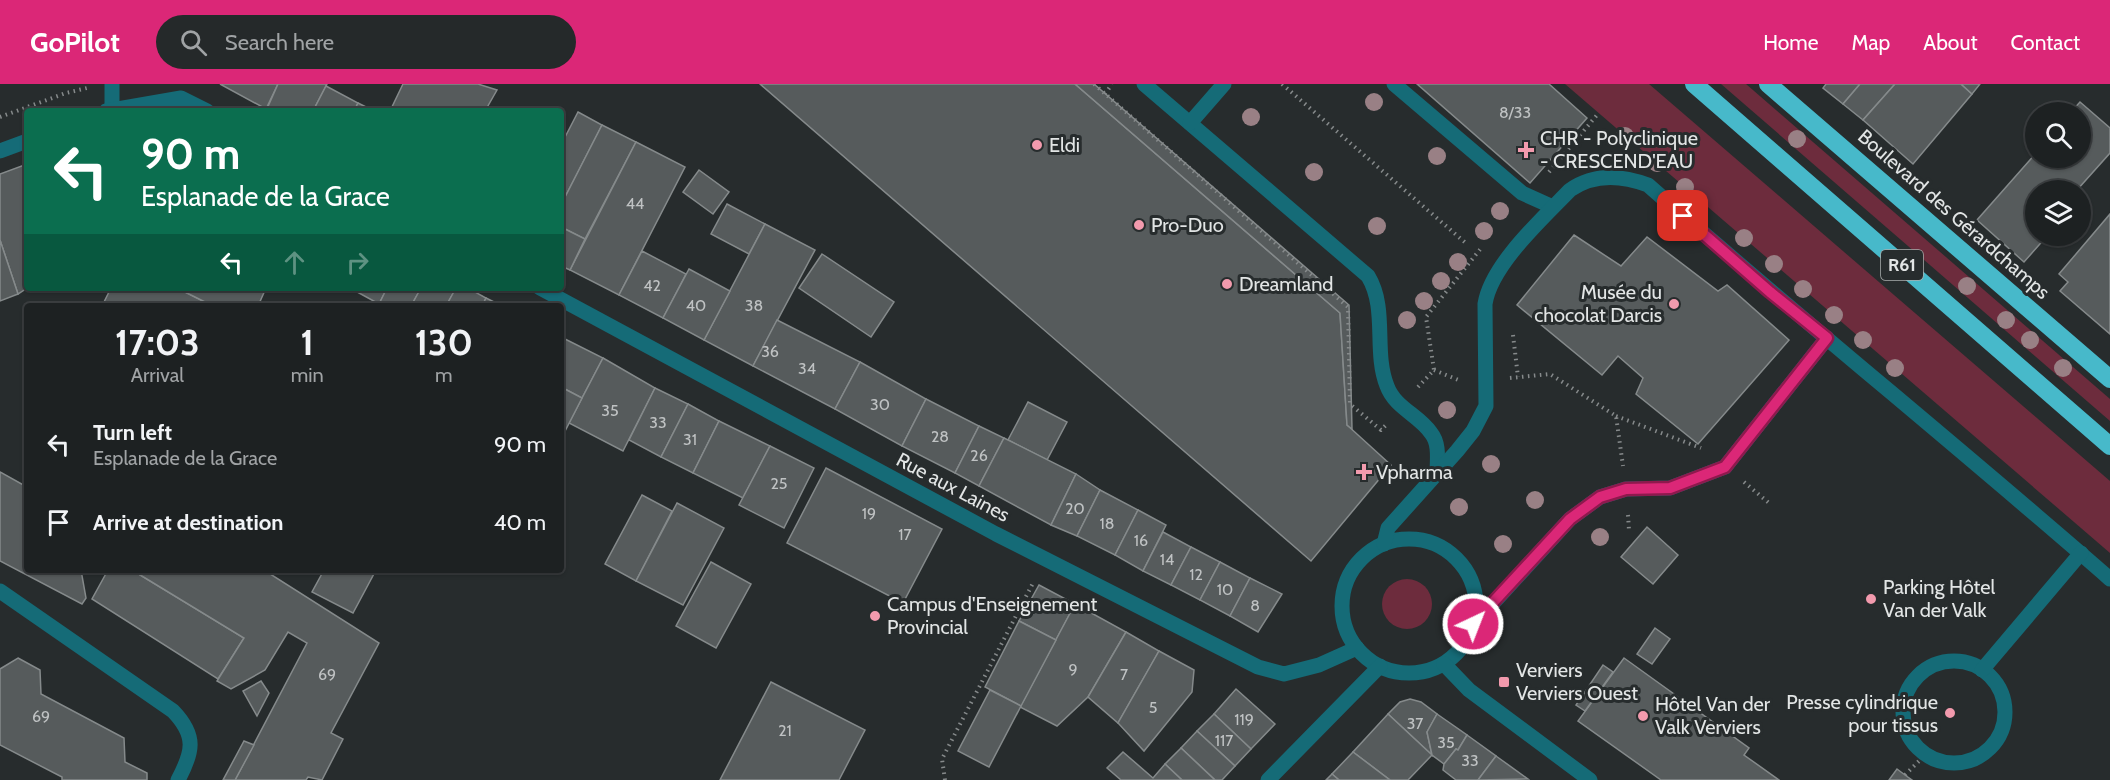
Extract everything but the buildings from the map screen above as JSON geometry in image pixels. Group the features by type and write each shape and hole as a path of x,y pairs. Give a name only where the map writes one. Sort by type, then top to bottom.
{"highway":[{"name":"R61","path":"1694,84 2110,446"},
{"name":"Boulevard des Gérardchamps","path":"1768,84 2110,379"}],"street":[{"path":"1144,84 1361,268 1376,293 1385,383 1401,407 1431,433 1438,449 1437,474"},
{"path":"1190,123 1224,84"},
{"path":"1394,84 1522,193 1553,207"},
{"path":"105,85 109,108"},
{"path":"121,108 181,98 201,108"},
{"path":"0,151 24,142"},
{"path":"1384,544 1388,528 1473,431 1486,406 1488,381 1484,343 1487,292 1497,271 1553,207 1582,182 1597,178 1630,178 1648,185 1770,292 2110,579"},
{"name":"Rue aux Laines","path":"546,291 1046,559 1258,667 1284,674 1319,665 1357,648"},
{"path":"1473,624 1570,519 1600,497 1626,489 1670,488 1725,467 1827,338"},
{"path":"1402,539 1421,540 1439,546 1454,556 1466,570 1473,588 1476,606 1473,624 1467,640 1443,664 1413,673 1396,672 1380,666 1357,648 1344,623 1344,588 1353,570 1366,554 1384,544 1402,539"},
{"path":"1982,670 2081,554"},
{"path":"0,591 172,711 183,722 190,738 191,756 178,780"},
{"path":"1959,661 1982,670 1994,681 2002,696 2005,712 2002,729 1994,744 1982,755 1966,762 1950,763 1926,754 1918,749 1908,734 1903,718 1904,702 1910,688 1919,675 1932,666 1947,662 1959,661"},
{"path":"1443,664 1469,690 1590,780"},
{"path":"1268,780 1380,666"}],"path":[{"path":"1105,94 1112,84"},
{"path":"1282,84 1468,245"},
{"path":"25,108 66,93 105,85"},
{"path":"0,117 24,108"},
{"path":"1167,147 1171,141"},
{"path":"1229,200 1234,194"},
{"path":"1248,218 1253,212"},
{"path":"1550,374 1617,416 1706,450 1769,503"},
{"path":"1617,416 1629,530"},
{"path":"945,780 942,759 1046,559"},
{"path":"1905,775 1926,754"}],"shaded area":[{"path":"1565,84 1649,84 2110,481 2110,553"},
{"path":"1721,84 1746,84 2110,399 2110,421"},
{"path":"1407,579 1416,581 1427,590 1432,604 1430,613 1421,624 1407,629 1398,627 1387,618 1382,604 1384,595 1393,584"}],"place":[{"name":"Eldi","path":"1037,145"},
{"name":"CHR - Polyclinique - CRESCEND'EAU","path":"1526,150"},
{"name":"Pro-Duo","path":"1139,225"},
{"name":"Dreamland","path":"1227,284"},
{"name":"Musée du chocolat Darcis","path":"1674,304"},
{"name":"Vpharma","path":"1364,472"},
{"name":"Parking Hôtel Van der Valk","path":"1871,599"},
{"name":"Campus d'Enseignement Provincial","path":"875,616"},
{"name":"Verviers Verviers Ouest","path":"1504,682"},
{"name":"Presse cylindrique pour tissus","path":"1950,713"},
{"name":"Hôtel Van der Valk Verviers","path":"1643,716"}],"route":[{"path":"1473,624 1570,519 1600,497 1626,489 1670,488 1689,483 1725,467 1827,338 1683,216"}]}
